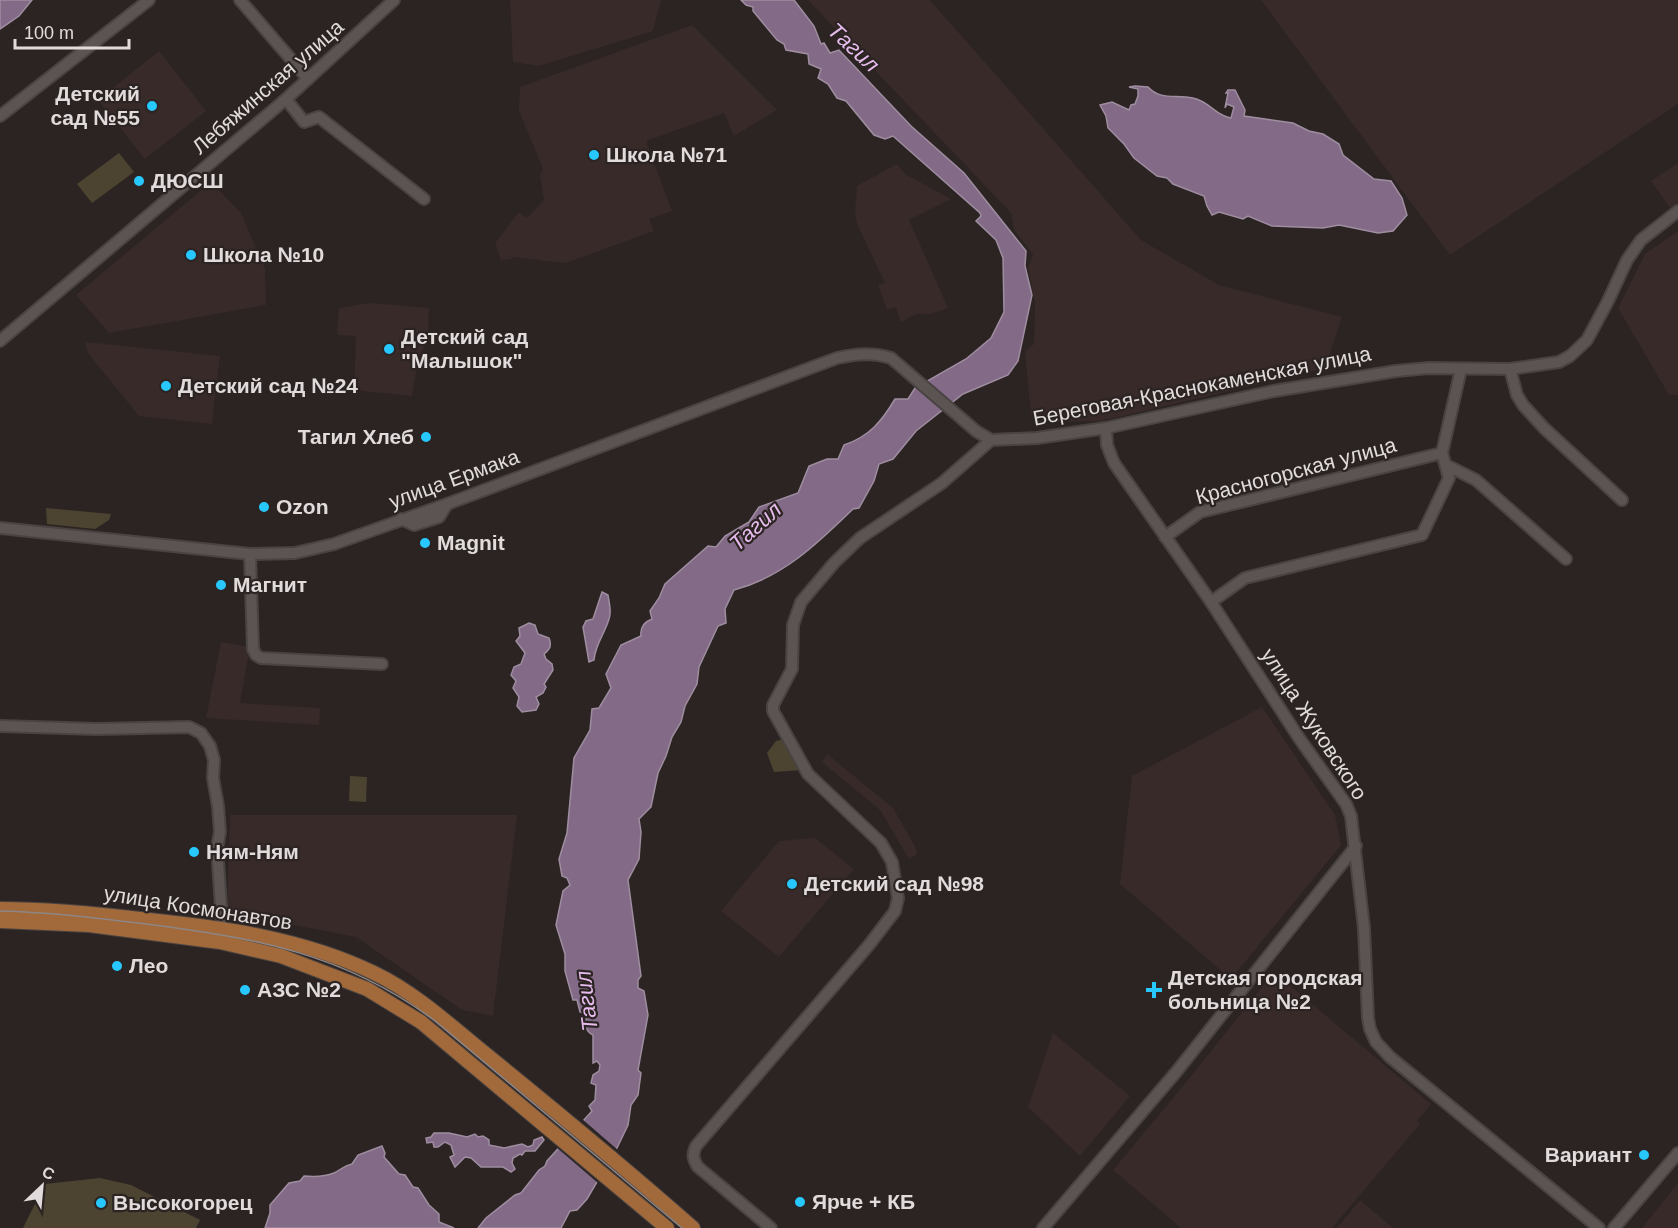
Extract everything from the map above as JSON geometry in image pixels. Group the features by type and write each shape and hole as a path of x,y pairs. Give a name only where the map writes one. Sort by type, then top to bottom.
{"main road":[{"name":"улица Космонавтов","path":"0,909 57,910 221,935 367,989 420,1022 667,1228"},
{"name":"улица Космонавтов","path":"0,921 89,925 285,941 333,956 375,974 428,1007 526,1086 693,1228"}],"street":[{"path":"0,116 149,0"},
{"path":"240,0 308,79"},
{"name":"Лебяжинская улица","path":"0,341 286,99 394,0"},
{"path":"286,99 304,122 319,117 424,199"},
{"name":"Береговая-Краснокаменская улица","path":"991,440 1037,438 1106,428 1274,391 1396,370 1510,369 1559,362 1580,348 1595,328 1620,272 1635,248 1648,233 1678,211"},
{"name":"улица Ермака","path":"0,528 250,554 280,554 311,550 447,504 837,358 858,353 877,354 891,358 967,423 991,440"},
{"path":"1211,602 1245,578 1422,535 1449,478 1442,453 1461,369"},
{"path":"1510,369 1517,395 1527,411 1622,500"},
{"name":"улица Жуковского","path":"1106,428 1107,446 1114,463 1211,602 1299,738 1346,804 1351,816 1356,846 1364,928 1368,1018 1376,1042 1390,1057 1439,1098 1599,1228"},
{"path":"771,1228 698,1167 692,1154 696,1146 869,945 895,911 898,898 892,862 881,843 808,774 773,711 792,669 793,625 801,602 834,563 860,538 942,483 991,440"},
{"name":"Красногорская улица","path":"1165,537 1200,512 1442,453"},
{"path":"1446,465 1476,480 1566,559"},
{"path":"250,554 253,649 256,655 261,658 382,664"},
{"path":"0,726 97,729 189,727 201,733 210,746 214,760 213,778 219,806 220,832 217,848 221,935"},
{"path":"1043,1228 1177,1071 1356,846"},
{"path":"1614,1228 1677,1158"}],"shaded area":[{"path":"510,0 661,0 653,31 539,66 513,62"},
{"path":"808,0 930,0 1141,240 1219,285 1342,317 1327,363 1321,369 1099,421 1040,422 1031,416 1025,351 1034,344 1035,302 1028,268 1033,254 1014,230 1011,213"},
{"path":"1261,0 1678,0 1678,104 1450,255"},
{"name":"Школа №71","path":"692,25 777,110 734,136 724,113 646,141 672,211 649,219 654,231 566,263 512,257 501,260 495,243 519,212 527,218 544,200 540,175 543,169 519,111 520,87"},
{"name":"Детский сад №55","path":"159,51 206,111 145,159 98,100"},
{"path":"119,153 134,172 92,203 77,184"},
{"path":"1678,163 1678,204 1671,209 1651,181"},
{"path":"897,164 905,174 951,199 909,220 948,308 931,314 917,314 901,322 896,307 887,310 878,285 885,283 857,224 855,213 857,186"},
{"name":"Школа №10","path":"211,182 241,213 265,268 266,305 109,333 76,295"},
{"path":"1678,231 1678,395 1669,395 1618,308 1645,254"},
{"name":"Детский сад \"Малышок\"","path":"370,303 429,308 428,338 418,361 412,396 354,390 356,336 338,335 339,308"},
{"name":"Детский сад №24","path":"85,342 220,356 212,424 139,416 88,353"},
{"path":"46,508 111,514 109,520 95,529 47,524"},
{"path":"221,642 250,647 240,703 320,708 319,725 206,718"},
{"path":"1262,707 1335,815 1341,845 1231,979 1120,884 1132,776"},
{"path":"783,739 802,770 774,772 767,753 776,741"},
{"path":"827,754 893,808 917,850 916,855 909,859 880,810 822,762"},
{"path":"350,776 367,777 366,802 349,801"},
{"path":"230,815 517,815 493,1016 462,1010 356,937 227,912"},
{"name":"Детский сад №98","path":"815,838 854,869 779,957 721,911 779,841"},
{"path":"1274,972 1431,1104 1417,1121 1420,1124 1332,1228 1181,1228 1113,1170"},
{"path":"1053,1033 1130,1096 1080,1156 1028,1107"},
{"name":"Высокогорец","path":"100,1178 131,1185 200,1220 196,1228 23,1228 45,1184"},
{"path":"1678,1183 1678,1228 1642,1228"},
{"path":"1360,1200 1393,1228 1337,1228"}],"water":[{"path":"0,0 32,0 19,16 0,29"},
{"name":"Тагил","path":"741,0 794,0 814,26 821,44 824,43 830,53 839,50 911,126 964,173 1026,251 1025,266 1032,295 1018,361 1008,375 963,394 916,431 893,459 879,464 874,481 859,508 853,509 812,547 768,577 734,590 725,609 726,623 718,626 699,667 697,684 685,706 681,722 672,737 658,773 651,807 639,819 641,832 639,859 628,880 641,976 638,980 638,988 644,991 648,1015 638,1070 641,1073 638,1095 631,1105 628,1125 587,1199 577,1210 570,1211 561,1228 478,1228 486,1218 515,1195 521,1193 592,1111 589,1106 595,1100 596,1085 591,1083 600,1065 597,1061 593,1063 593,1035 587,1029 586,1014 580,1012 577,1000 573,1000 565,971 565,954 556,925 563,891 570,885 567,878 562,876 559,859 567,833 574,758 590,730 592,709 599,708 611,688 606,674 621,645 641,636 643,626 652,619 650,611 665,584 708,546 716,547 725,536 749,522 759,507 798,493 809,466 827,459 838,459 844,445 868,433 895,399 908,399 915,388 966,359 991,338 1004,312 1003,258 996,240 976,221 981,216 980,213 893,136 885,139 874,135 846,101 837,98 828,84 818,78 821,69 809,64 808,54 786,50 784,44 777,40 753,11 753,7"},
{"path":"1129,87 1148,87 1163,96 1199,100 1231,118 1234,107 1227,104 1225,108 1228,93 1226,93 1228,90 1235,90 1245,110 1244,116 1293,123 1309,131 1323,134 1339,144 1343,155 1374,179 1391,181 1402,198 1407,215 1393,231 1378,233 1339,225 1323,228 1272,226 1248,216 1243,219 1219,212 1212,215 1204,196 1173,184 1167,178 1157,176 1134,158 1108,128 1106,116 1100,105 1112,102 1129,110 1131,105 1135,104 1138,89"},
{"path":"602,592 608,595 610,616 596,649 594,660 589,662 583,627 586,621 593,619"},
{"path":"529,623 535,625 538,634 549,638 550,647 544,654 552,664 553,670 544,684 546,687 543,693 536,697 539,704 536,710 522,712 517,706 519,697 513,688 516,681 511,675 514,667 521,664 525,653 516,641 520,636 519,628"},
{"path":"434,1133 449,1133 467,1137 475,1134 489,1140 489,1145 504,1148 522,1144 528,1147 533,1145 534,1140 542,1137 544,1140 535,1151 525,1151 522,1155 513,1158 512,1163 515,1169 511,1172 503,1167 481,1167 471,1158 465,1157 455,1167 450,1157 454,1155 451,1145 445,1142 434,1147 433,1142 427,1143 426,1138 431,1137"},
{"path":"382,1146 384,1157 399,1174 405,1175 413,1187 418,1188 429,1205 439,1214 439,1222 454,1228 265,1228 270,1205 289,1183 300,1181 304,1176 334,1173 352,1164 358,1155"}],"pier":[{"path":"582,1119 619,1151 598,1183 556,1147"}],"tram line":[{"path":"0,911 91,918 224,935 297,952 366,979 400,997 434,1020 682,1228"}],"place":[{"name":"Детский сад №55","path":"152,106"},
{"name":"Школа №71","path":"594,155"},
{"name":"ДЮСШ","path":"139,181"},
{"name":"Школа №10","path":"191,255"},
{"name":"Детский сад \"Малышок\"","path":"389,349"},
{"name":"Детский сад №24","path":"166,386"},
{"name":"Тагил Хлеб","path":"426,437"},
{"name":"Ozon","path":"264,507"},
{"name":"Magnit","path":"425,543"},
{"name":"Магнит","path":"221,585"},
{"name":"Ням-Ням","path":"194,852"},
{"name":"Детский сад №98","path":"792,884"},
{"name":"Лео","path":"117,966"},
{"name":"АЗС №2","path":"245,990"},
{"name":"Детская городская больница №2","path":"1154,990"},
{"name":"Вариант","path":"1644,1155"},
{"name":"Ярче + КБ","path":"800,1202"},
{"name":"Высокогорец","path":"101,1203"}]}
